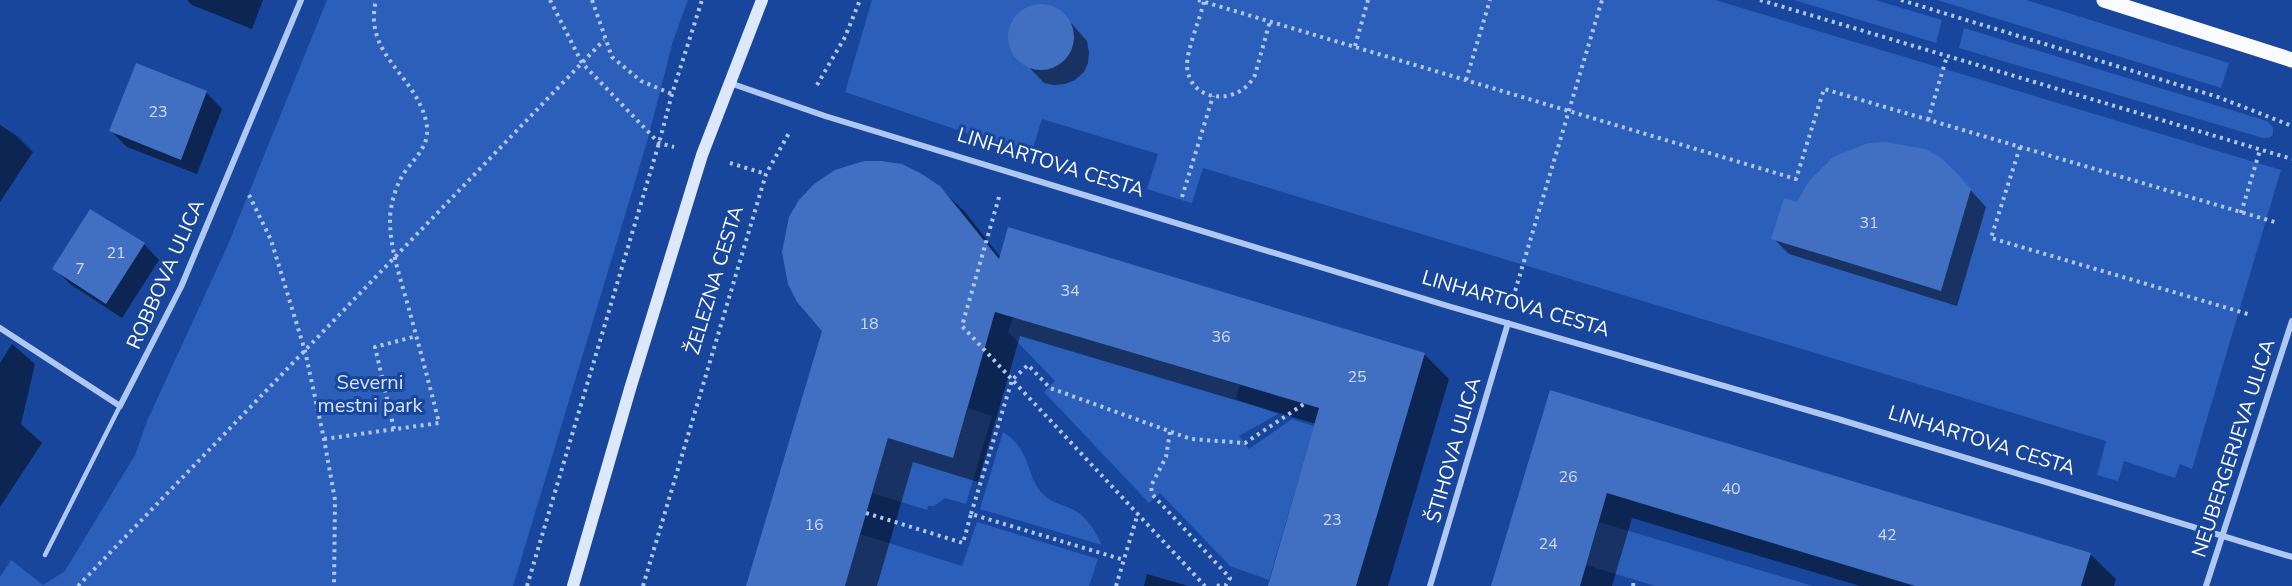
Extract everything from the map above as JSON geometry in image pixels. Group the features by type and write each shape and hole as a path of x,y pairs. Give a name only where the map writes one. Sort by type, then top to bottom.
{"main road":[{"path":"2104,0 2292,60"}],"street":[{"name":"ROBBOVA ULICA","path":"120,406 181,288 301,0"},
{"path":"573,586 630,389 702,155 762,0"},
{"name":"LINHARTOVA CESTA","path":"730,83 803,110 1508,323 1849,422 2292,557"},
{"name":"NEUBERGERJEVA ULICA","path":"2206,586 2292,321"},
{"name":"ŠTIHOVA ULICA","path":"1430,586 1508,323"},
{"path":"0,328 120,406"}],"lane":[{"name":"ROBBOVA ULICA","path":"45,555 120,406"}],"path":[{"path":"324,439 439,423 395,256 390,219 395,194 406,170 419,156 427,141 428,131 420,102 408,83 389,62 380,46 374,26 376,0"},
{"path":"550,0 582,63 659,143 673,147"},
{"path":"592,0 604,40 612,57 641,81 672,94"},
{"path":"527,586 672,94 702,0"},
{"name":"ŽELEZNA CESTA","path":"643,586 766,174 845,37 860,0"},
{"path":"1198,0 1796,179 1824,88 2278,223"},
{"path":"1355,46 1368,0"},
{"path":"1466,80 1490,0"},
{"path":"1512,302 1602,0"},
{"path":"1760,0 2292,159"},
{"path":"1901,0 2226,99 2292,126"},
{"path":"1204,2 1187,65 1190,78 1194,83 1205,93 1213,96 1223,98 1229,96 1250,83 1255,75 1270,21"},
{"path":"78,586 604,40"},
{"path":"1928,120 1947,56"},
{"path":"1175,221 1213,96"},
{"path":"2020,147 1991,238 2251,315"},
{"path":"2241,213 2260,150"},
{"path":"232,162 271,240 305,351 335,500 334,586"},
{"path":"741,166 766,174"},
{"path":"1006,170 963,326 1205,586"},
{"path":"394,429 375,347 417,336"},
{"path":"866,513 963,543 1012,380 1028,365 1050,388 1191,439 1245,443 1304,404"},
{"path":"1170,432 1166,457 1151,486 1152,494 1230,578 1226,585 1213,586"},
{"path":"1116,586 1138,512"},
{"path":"971,514 1124,560"},
{"path":"1633,586 1635,580"}],"green space":[{"name":"Severni mestni park","path":"327,0 688,0 673,41 647,142 513,586 0,586 0,577 11,560 43,585 65,571 135,455 147,421 227,247"},
{"path":"872,0 1715,0 2281,170 2192,469 2180,464 2175,478 2124,461 2118,481 2097,475 2106,441 1203,168 1192,203 1188,202 1147,189 1158,154 1042,119 1031,155 845,92"},
{"path":"1794,0 1875,0 1942,20 1936,43"},
{"path":"1937,0 2026,0 2229,63 2221,88"},
{"path":"1964,28 2267,121 2273,127 2273,135 2263,138 1959,48"},
{"path":"1013,317 1240,385 1236,399 1278,414 1239,436 1249,449 1292,419 1314,426 1269,580 1230,566 1160,493 1149,503 1044,392 1055,381 1008,332"},
{"path":"968,408 992,416 966,504 945,498 934,506 928,506 927,510 872,493 888,438 953,458"},
{"path":"1003,432 1019,447 1037,487 1043,494 1082,516 1102,545 980,509"},
{"path":"977,522 1098,559 1089,586 845,586 860,534 962,566"},
{"path":"1599,522 1813,586 1655,586 1586,565"}],"building":[{"path":"1041,4 1054,7 1064,14 1071,24 1074,37 1071,50 1064,60 1054,67 1041,70 1028,67 1018,60 1011,50 1008,37 1011,24 1018,14 1028,7"},
{"path":"136,63 207,91 181,160 109,131"},
{"path":"1885,142 1925,149 1941,158 1971,189 1941,291 1771,239 1784,198 1797,202 1809,181 1833,157 1868,143"},
{"path":"864,161 902,164 940,186 999,259 1008,227 1425,353 1356,586 1268,586 1319,408 995,312 953,458 888,438 845,586 746,586 822,331 797,302 788,284 782,252 789,217 799,200 814,184 835,170"},
{"path":"90,209 145,243 106,304 52,269"},
{"path":"1550,390 2091,553 2081,586 1915,586 1607,493 1580,586 1491,586"}]}
